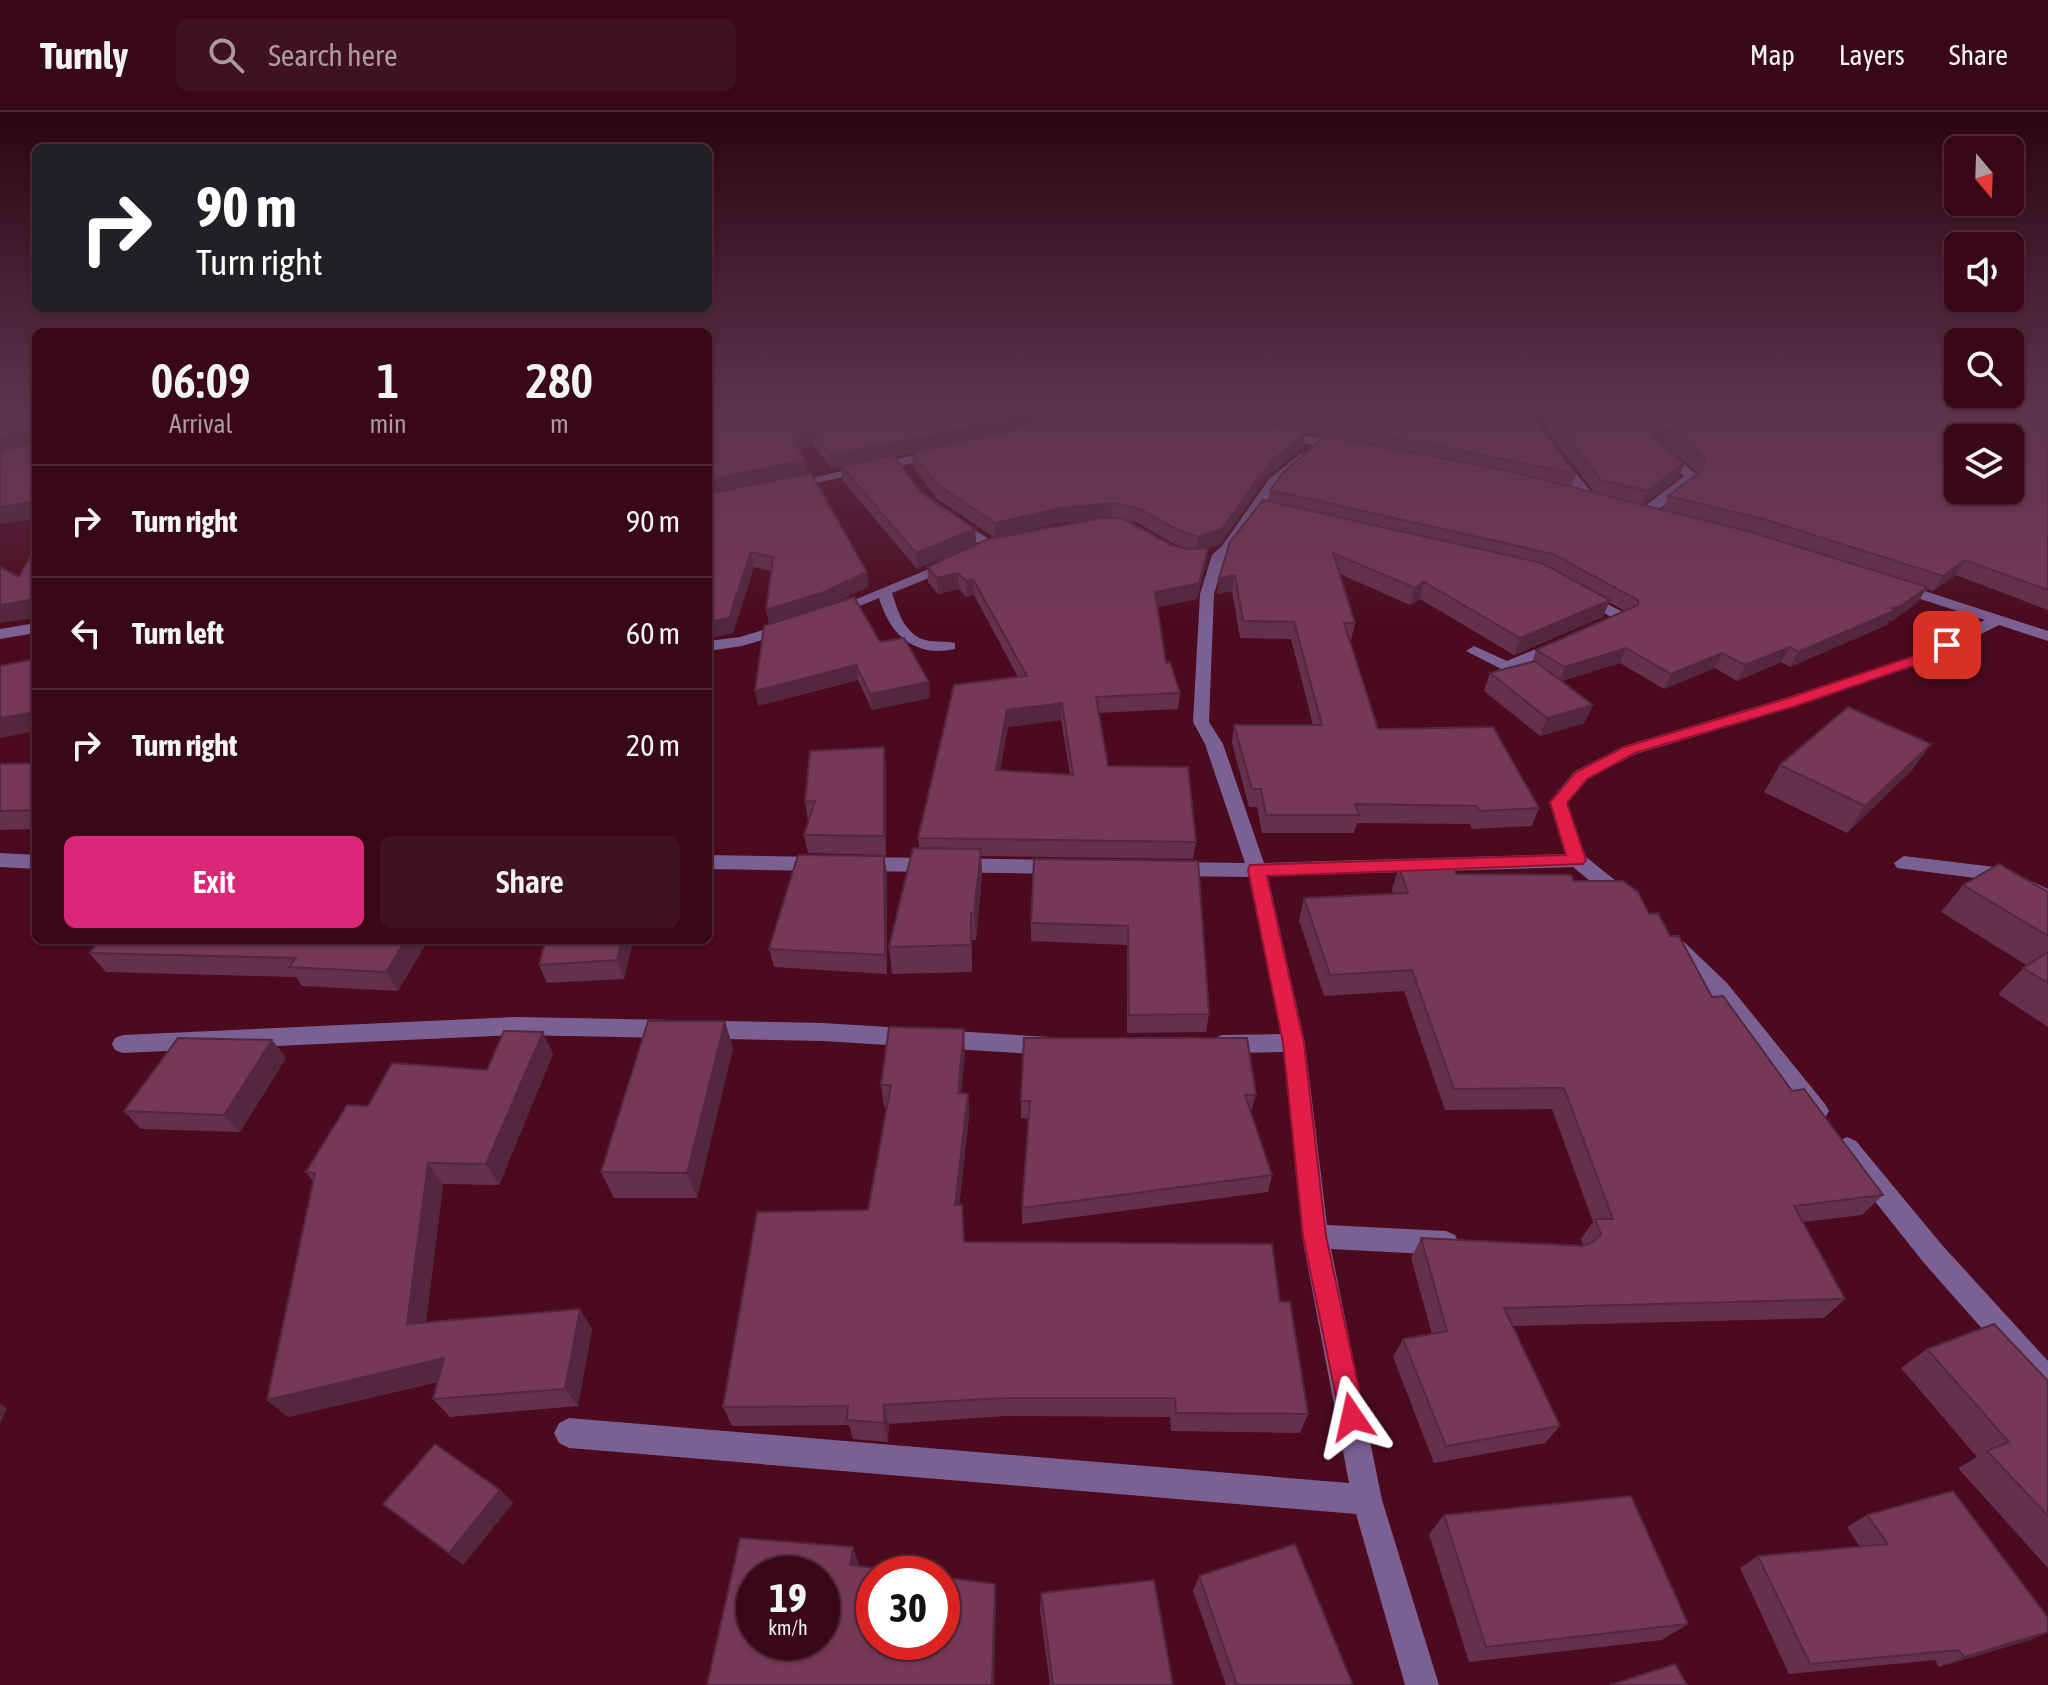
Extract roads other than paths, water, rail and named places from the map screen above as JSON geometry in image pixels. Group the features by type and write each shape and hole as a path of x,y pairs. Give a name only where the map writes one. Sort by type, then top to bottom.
{"street":[{"path":"777,487 832,476"},
{"path":"1279,476 1274,481 1263,510 1227,549 1212,556 1207,594 1201,722 1214,744 1257,870 1294,1043 1315,1236 1367,1500 1422,1685"},
{"path":"1560,492 1597,502 1574,476"},
{"path":"1660,517 1638,512 1690,476"},
{"path":"712,645 742,641 806,622 885,593 986,550 940,515"},
{"path":"1881,582 2048,636"},
{"path":"1568,587 1622,617 1608,623"},
{"path":"885,593 893,623 902,634 932,647 950,646"},
{"path":"1638,909 1577,860 1558,802 1581,775 1630,750 1788,703 1922,658 1999,619"},
{"path":"0,634 32,629"},
{"path":"1474,651 1507,667 1579,636"},
{"path":"0,860 32,862"},
{"path":"1147,868 1257,870 1577,860"},
{"path":"712,862 1084,867"},
{"path":"1904,863 2003,875 2048,898"},
{"path":"1660,929 1719,989 1933,1254 2048,1382"},
{"path":"123,1044 515,1026 823,1032 1075,1046"},
{"path":"1200,1044 1294,1043"},
{"path":"1315,1236 1474,1245"},
{"path":"569,1433 1367,1500"}]}
